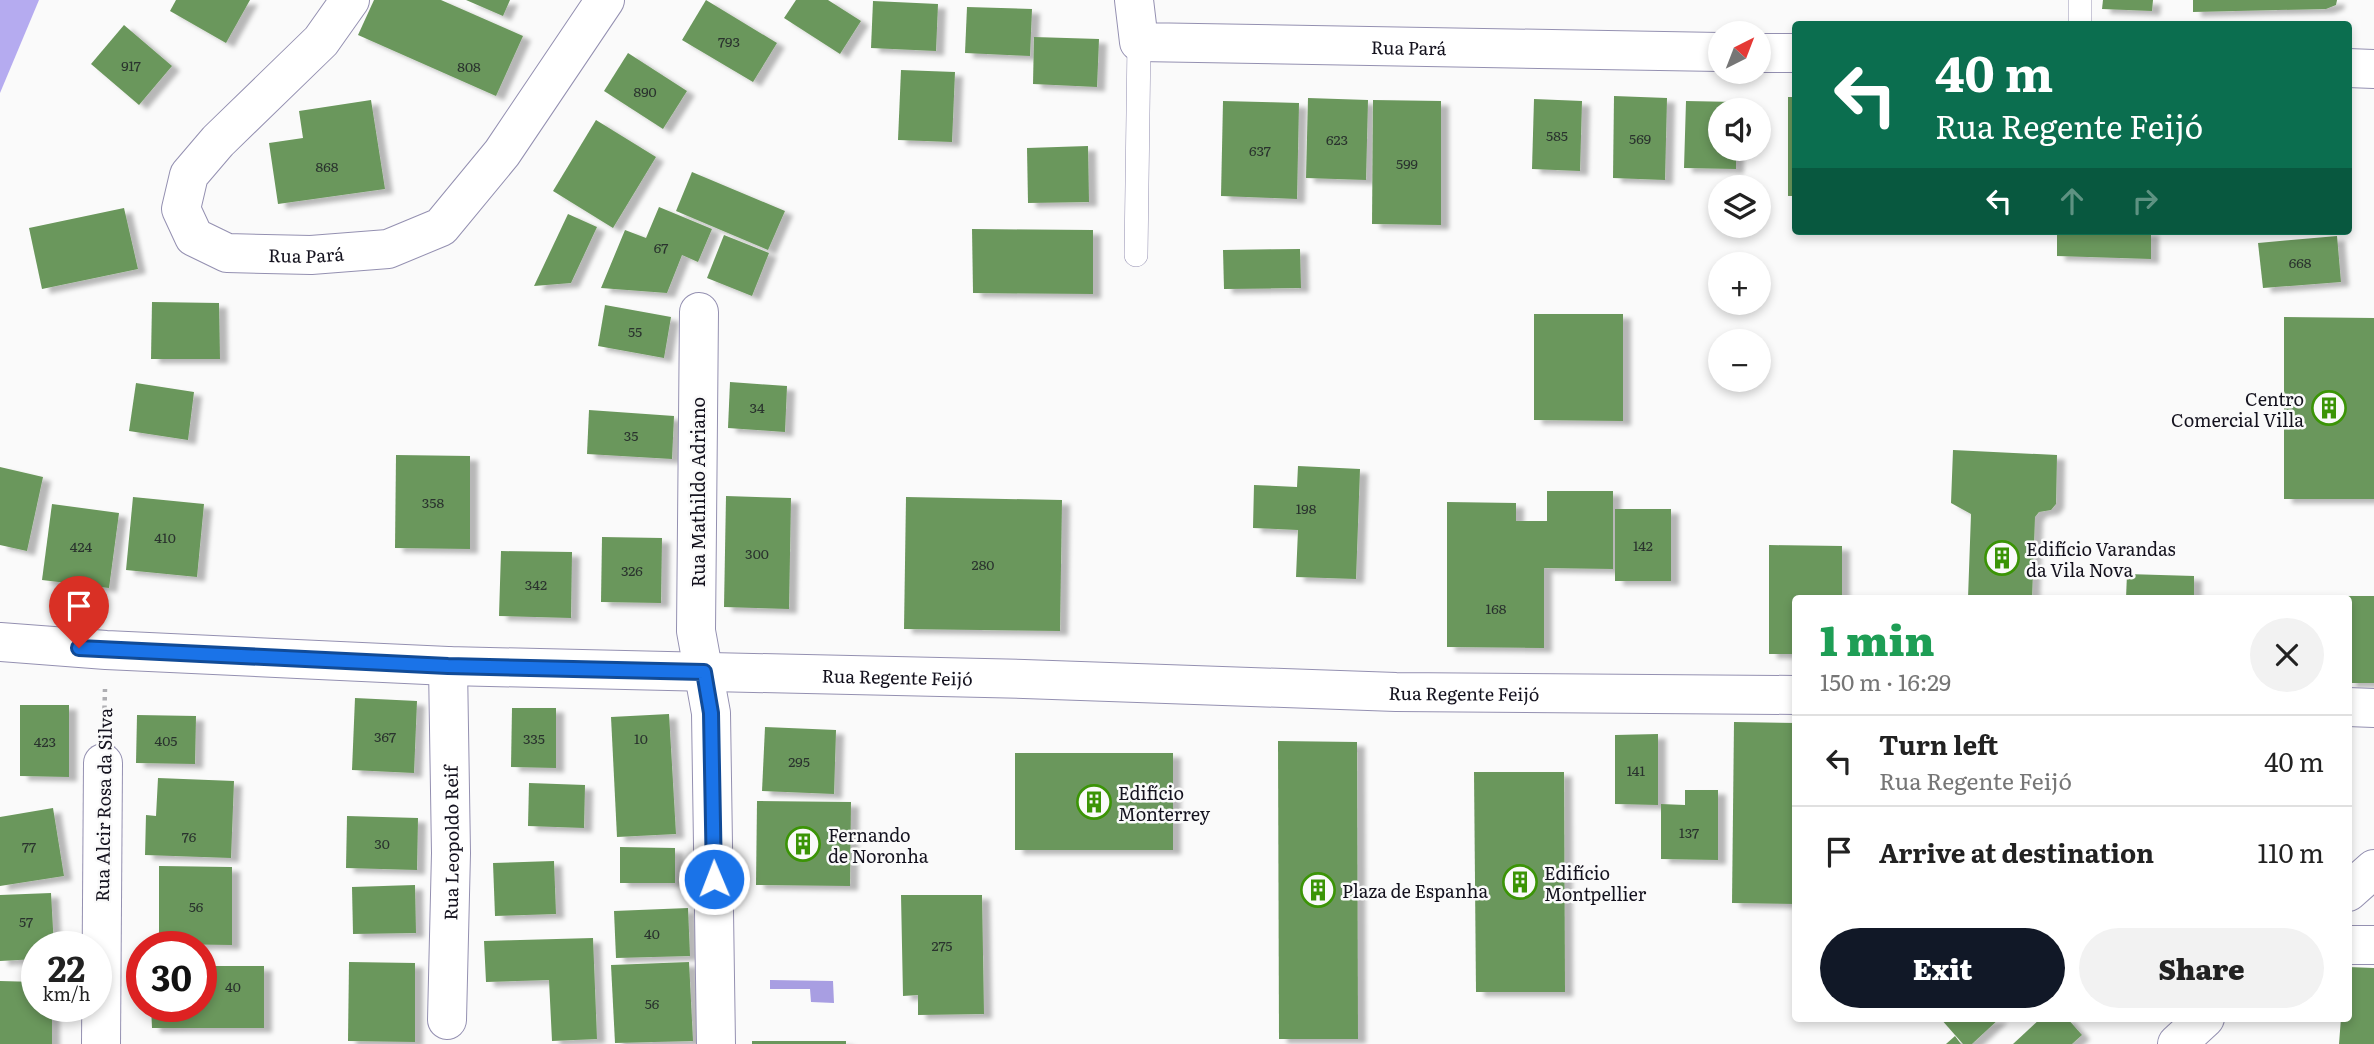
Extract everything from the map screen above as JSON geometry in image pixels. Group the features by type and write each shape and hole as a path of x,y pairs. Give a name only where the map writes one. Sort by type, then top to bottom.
{"street":[{"name":"Rua Pará","path":"350,0 321,41 218,141 189,175 181,209 194,237 228,253 312,255 388,248 441,227 502,153 605,0"},
{"path":"1134,0 1139,42"},
{"name":"Rua Pará","path":"1139,42 1708,52"},
{"path":"1771,53 1792,53"},
{"path":"2352,68 2374,69"},
{"name":"Rua Mathildo Adriano","path":"699,312 696,631 711,713 716,1044"},
{"name":"Rua Regente Feijó","path":"0,642 106,650 448,666 1024,679 1422,692 1792,695"},
{"name":"Rua Leopoldo Reif","path":"447,1020 451,853 448,666"},
{"path":"2352,707 2374,708"},
{"name":"Rua Alcir Rosa da Silva","path":"101,1044 103,763"},
{"path":"2352,888 2374,869"},
{"path":"2352,945 2374,945"},
{"path":"2177,1044 2201,1022"}],"lane":[{"path":"2080,0 2080,21"},
{"path":"1136,255 1139,42"}],"path":[{"name":"Rua Alcir Rosa da Silva","path":"103,763 106,650"}],"shaded area":[{"path":"0,0 39,0 0,93"},
{"path":"770,980 833,981 834,1003 811,1002 810,989 770,989"}],"building":[{"path":"176,0 250,0 226,43 170,11"},
{"path":"374,0 441,0 523,36 496,96 358,35"},
{"path":"466,0 510,0 503,16"},
{"path":"706,0 777,43 753,82 682,40"},
{"path":"796,0 828,0 861,21 840,54 784,18"},
{"path":"2103,0 2153,0 2152,11 2102,9"},
{"path":"2193,0 2337,0 2336,5 2326,9 2193,12"},
{"path":"873,1 938,4 936,51 871,48"},
{"path":"967,7 1032,9 1030,56 965,53"},
{"path":"124,25 172,66 139,105 91,64"},
{"path":"1034,37 1099,39 1097,87 1033,84"},
{"path":"628,53 687,91 663,129 604,91"},
{"path":"901,70 955,72 952,142 898,140"},
{"path":"1614,96 1667,98 1665,180 1613,178"},
{"path":"1788,97 1792,97 1792,196 1788,196"},
{"path":"1308,98 1368,100 1366,180 1306,178"},
{"path":"1534,99 1582,101 1580,171 1532,169"},
{"path":"371,100 385,189 278,204 269,143 303,138 299,111"},
{"path":"1373,100 1441,101 1441,225 1372,224"},
{"path":"1223,101 1299,103 1297,199 1221,196"},
{"path":"1686,101 1708,101 1708,161 1736,161 1736,169 1684,168"},
{"path":"596,120 656,157 613,228 553,191"},
{"path":"1088,146 1089,202 1028,203 1027,148"},
{"path":"692,172 785,211 768,250 676,211"},
{"path":"659,207 712,229 698,262 682,255 667,293 601,288 625,230 646,238"},
{"path":"124,208 138,269 42,289 29,228"},
{"path":"568,214 597,227 571,283 534,286"},
{"path":"972,229 1093,230 1093,294 973,293"},
{"path":"724,235 769,253 752,296 707,278"},
{"path":"2057,235 2151,235 2151,259 2057,256"},
{"path":"2337,236 2341,282 2263,288 2258,243"},
{"path":"1300,249 1301,288 1224,289 1223,250"},
{"path":"152,302 219,303 220,359 151,359"},
{"path":"605,305 671,317 664,358 598,346"},
{"path":"1534,314 1623,314 1623,421 1534,420"},
{"name":"Centro Comercial Villa","path":"2284,317 2374,318 2374,499 2284,499"},
{"path":"730,382 787,386 785,432 728,428"},
{"path":"136,383 194,392 188,440 129,431"},
{"path":"589,410 674,416 672,459 587,454"},
{"name":"Edifício Varandas da Vila Nova","path":"1953,450 2057,455 2056,504 2051,510 2039,512 2035,517 2032,595 1968,595 1971,514 1951,503"},
{"path":"396,455 470,456 470,549 395,548"},
{"path":"1298,466 1360,469 1356,579 1296,577 1298,530 1253,528 1254,485 1297,487"},
{"path":"0,467 43,477 27,551 0,545"},
{"path":"1547,491 1613,491 1613,569 1544,568 1544,648 1447,647 1447,502 1516,503 1516,521 1547,521"},
{"path":"726,496 791,498 789,609 724,607"},
{"path":"133,497 204,504 197,577 126,570"},
{"path":"906,497 1062,500 1060,631 904,629"},
{"path":"52,504 119,513 109,588 42,580"},
{"path":"1615,509 1671,509 1671,581 1615,581"},
{"path":"602,537 662,538 661,603 601,602"},
{"path":"1769,545 1842,546 1842,595 1792,595 1792,654 1769,654"},
{"path":"501,551 572,552 571,618 499,616"},
{"path":"2127,574 2194,576 2194,595 2126,595"},
{"path":"2352,596 2374,596 2374,683 2352,683"},
{"path":"355,698 417,701 414,773 352,770"},
{"path":"20,705 69,705 69,777 20,776"},
{"path":"512,708 556,708 556,768 511,767"},
{"path":"669,714 676,834 617,837 611,717"},
{"path":"137,715 196,716 195,764 136,763"},
{"path":"1734,722 1792,723 1792,904 1732,903"},
{"path":"765,727 836,730 834,794 762,791"},
{"path":"1658,734 1658,805 1615,804 1615,735"},
{"name":"Plaza de Espanha","path":"1278,741 1357,742 1358,1039 1279,1039"},
{"name":"Edifício Monterrey","path":"1015,753 1173,753 1173,850 1015,850"},
{"name":"Edifício Montpellier","path":"1474,772 1564,772 1565,992 1476,992"},
{"path":"158,778 234,781 231,858 145,855 146,815 156,816"},
{"path":"529,783 585,785 584,828 528,826"},
{"path":"1685,790 1718,790 1718,860 1661,859 1661,804 1685,805"},
{"name":"Fernando de Noronha","path":"757,801 851,802 850,886 756,885"},
{"path":"53,808 64,876 0,886 0,817"},
{"path":"347,816 418,818 417,870 346,868"},
{"path":"620,847 675,848 675,883 620,883"},
{"path":"554,861 556,914 495,916 493,863"},
{"path":"159,866 232,867 232,945 217,945 217,931 159,931"},
{"path":"415,885 416,933 353,934 352,887"},
{"path":"51,893 53,931 21,931 21,960 0,961 0,895"},
{"path":"901,895 982,895 984,1014 918,1015 918,995 903,996"},
{"path":"688,908 690,956 616,958 614,911"},
{"path":"593,938 597,1039 552,1041 549,980 486,982 484,941"},
{"path":"349,962 415,963 415,1042 348,1041"},
{"path":"689,962 693,1041 615,1043 611,965"},
{"path":"217,966 264,966 264,1028 152,1028 152,1022 217,1022"},
{"path":"2352,967 2374,968 2374,1044 2339,1044 2341,1022 2352,1022"},
{"path":"0,981 21,982 21,1022 52,1022 52,1044 0,1044"},
{"path":"1944,1022 1996,1022 1972,1044 1963,1044"},
{"path":"2037,1022 2071,1022 2082,1035 2072,1044 2013,1044"},
{"path":"1955,1036 1961,1044 1946,1044"},
{"path":"752,1041 846,1041 846,1044 752,1044"}],"place":[{"name":"Centro Comercial Villa","path":"2329,408"},
{"name":"Edifício Varandas da Vila Nova","path":"2002,558"},
{"name":"Edifício Monterrey","path":"1094,802"},
{"name":"Fernando de Noronha","path":"803,844"},
{"name":"Edifício Montpellier","path":"1520,882"},
{"name":"Plaza de Espanha","path":"1318,890"}],"route":[{"path":"79,648 448,666 704,672 711,713 714,879"}]}
